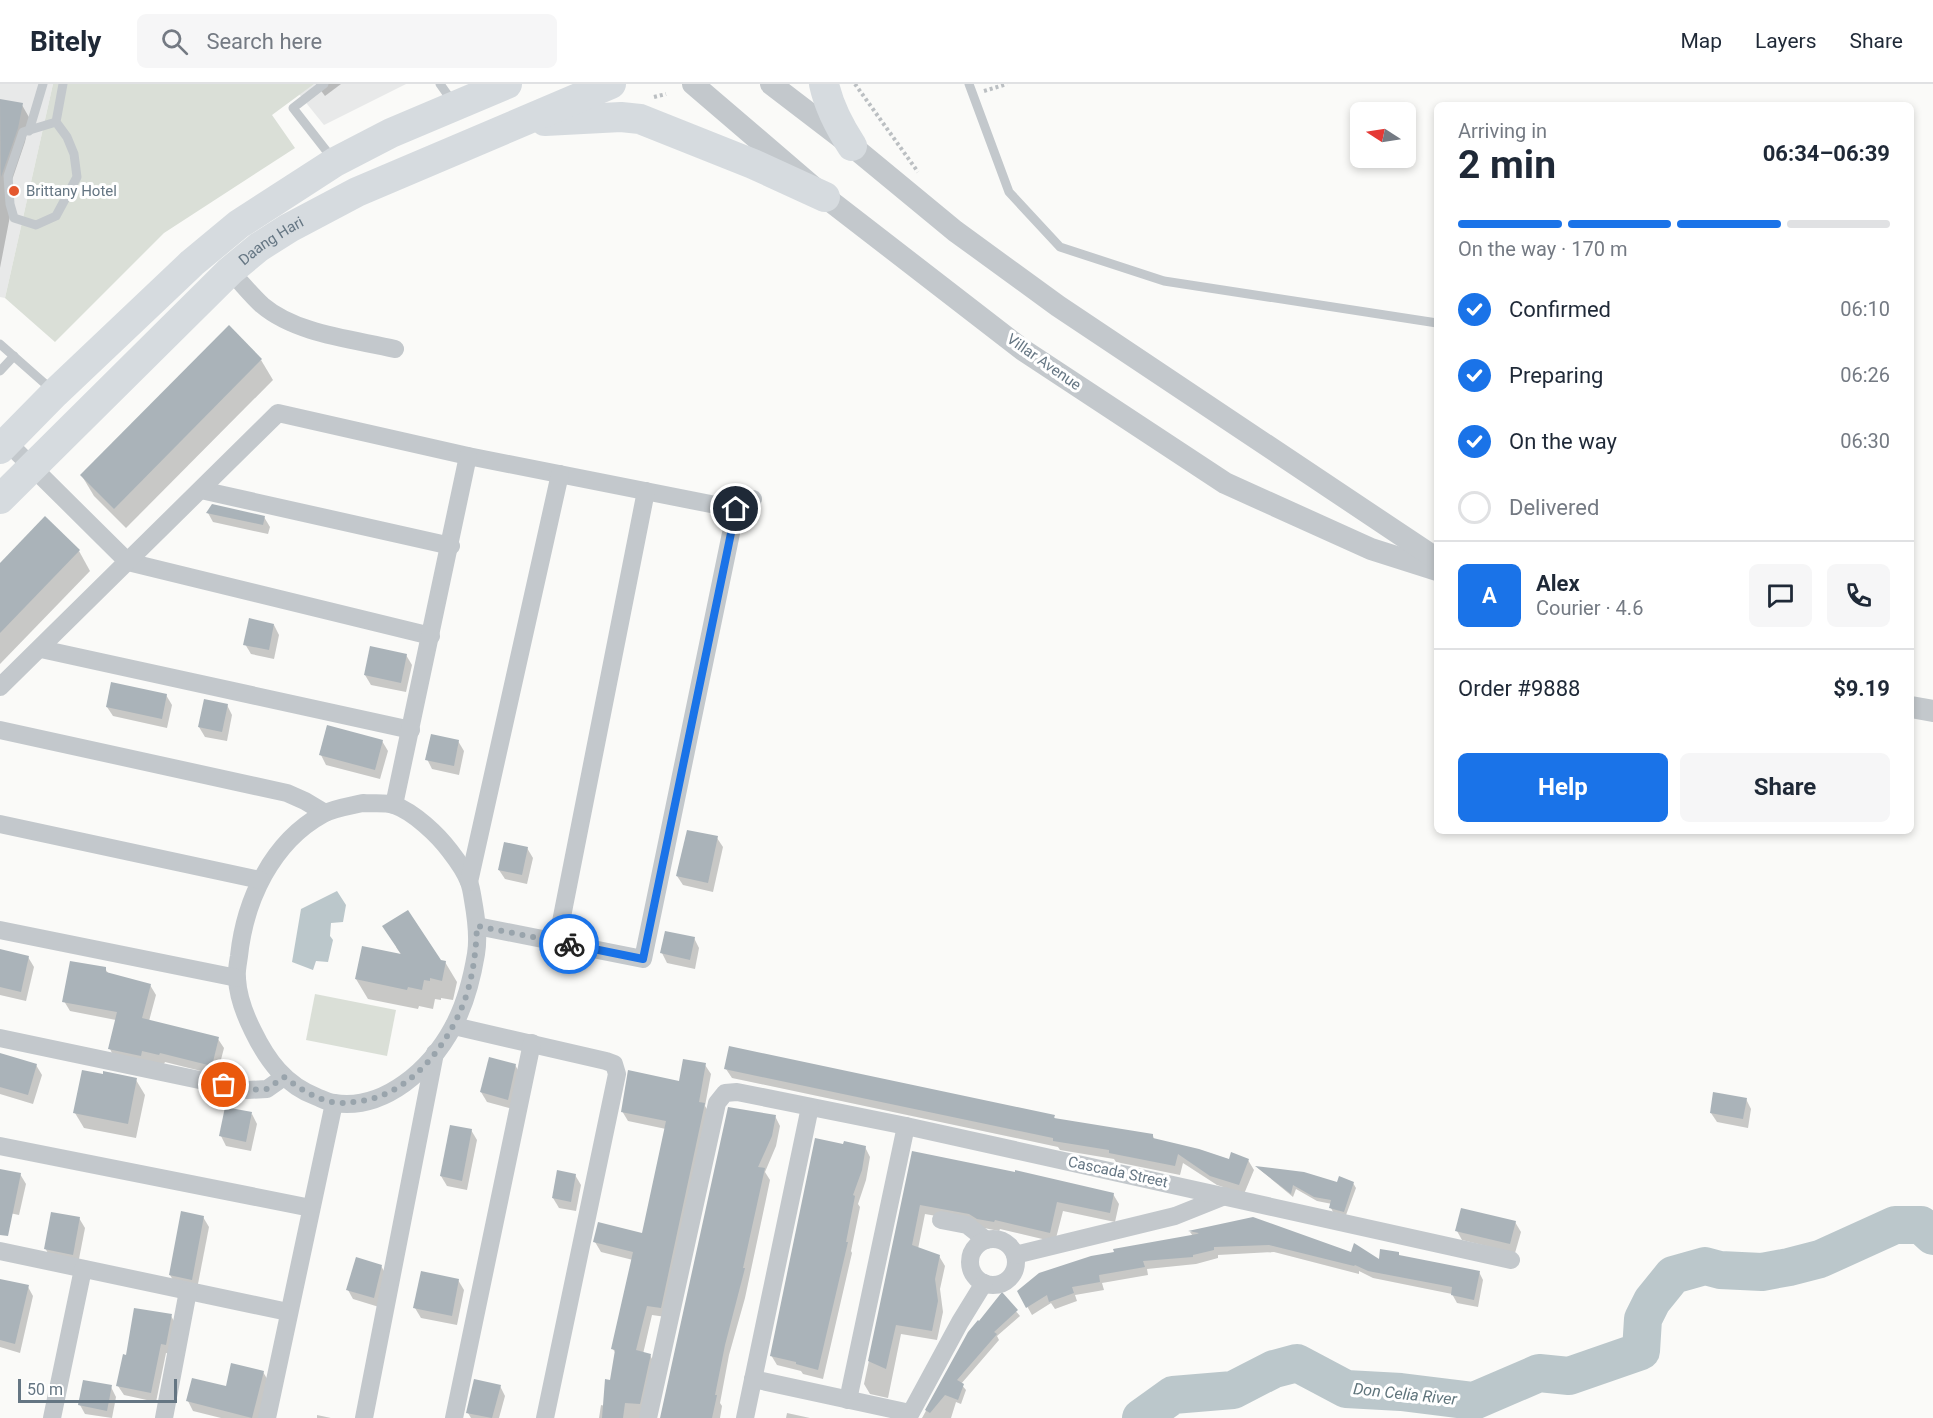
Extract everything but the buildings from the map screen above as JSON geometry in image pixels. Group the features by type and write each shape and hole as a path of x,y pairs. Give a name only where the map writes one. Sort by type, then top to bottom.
{"main road":[{"name":"Daang Hari","path":"0,499 230,271 259,248 289,228 357,192 611,84"},
{"path":"824,84 827,100 852,146"},
{"path":"3,445 192,263 238,224 335,162 391,134 448,95 504,85"},
{"path":"518,123 582,118 640,119 753,164 825,197"}],"street":[{"name":"Villar Avenue","path":"693,84 825,197 1023,350 1225,483 1371,549 1434,569"},
{"path":"771,84 852,146 955,231 1058,306 1434,557"},
{"path":"230,271 262,305 282,319 304,328 395,349"},
{"path":"0,687 278,413 468,456 736,509 753,499"},
{"path":"3,445 33,466 128,562 431,636"},
{"path":"394,805 451,546 468,456"},
{"path":"469,882 560,474"},
{"path":"201,490 451,546"},
{"path":"557,942 646,491"},
{"path":"477,926 643,959 736,509"},
{"path":"40,649 411,730"},
{"path":"1914,708 1933,711"},
{"path":"0,730 287,793 325,813"},
{"path":"363,803 394,805 420,821 443,843 469,882 477,926 476,951 465,999 454,1026 435,1053 410,1080 384,1095 362,1102 334,1103 305,1092 284,1077 269,1060 244,1013 237,978 244,924 250,903 260,880 284,846 305,826 325,813 363,803"},
{"path":"0,824 260,880"},
{"path":"0,930 237,978"},
{"path":"454,1026 606,1061 614,1064 617,1074 545,1418"},
{"path":"0,1038 246,1090 267,1089 284,1077"},
{"path":"454,1418 532,1044"},
{"path":"364,1418 435,1053"},
{"name":"Cascada Street","path":"648,1418 717,1103 725,1094 737,1092 906,1126 1511,1260"},
{"path":"267,1418 334,1103"},
{"path":"745,1418 810,1107"},
{"path":"848,1400 906,1126"},
{"path":"0,1146 311,1208"},
{"path":"1015,1255 1175,1216 1225,1196"},
{"path":"941,1220 967,1225 986,1240 1000,1240 1012,1248 1015,1255 1015,1270 1011,1276 999,1284 984,1283 973,1272 971,1265 974,1250 986,1240"},
{"path":"0,1251 288,1312"},
{"path":"52,1418 83,1269"},
{"path":"753,1379 909,1416 984,1283"},
{"path":"164,1418 188,1291"}],"lane":[{"path":"29,130 43,84"},
{"path":"56,122 23,132 8,176 10,204 14,218 36,225 56,216 77,177 74,154 67,137 56,122 63,84"},
{"path":"324,84 292,108 335,162"},
{"path":"969,84 1009,192 1060,247 1164,281 1434,323"},
{"path":"0,344 55,393"},
{"path":"0,371 14,356"}],"path":[{"path":"855,84 921,176"},
{"path":"973,95 1006,84"}],"shaded area":[{"name":"Brittany Hotel","path":"0,84 53,84 5,298 0,297"},
{"path":"53,84 314,84 272,115 295,148 164,233 55,342 5,298"},
{"path":"291,84 406,84 324,125"},
{"path":"337,891 346,905 343,922 331,923 330,936 333,940 328,962 316,961 313,970 292,962 301,909"},
{"path":"315,994 396,1010 387,1056 306,1040"}],"waterway":[{"name":"Don Celia River","path":"1141,1418 1173,1395 1233,1390 1274,1369 1297,1363 1346,1389 1401,1392 1474,1401 1539,1373 1569,1376 1641,1351 1643,1319 1652,1301 1673,1275 1705,1266 1720,1270 1762,1272 1789,1267 1820,1259 1895,1225 1921,1225 1933,1236"}],"way so far":[{"path":"224,1085 246,1090 267,1089 284,1077 305,1092 334,1103 362,1102 384,1095 410,1080 435,1053 454,1026 465,999 471,974 476,951 477,926 569,944"}],"place":[{"name":"Brittany Hotel","path":"14,191"}],"route":[{"path":"569,944 643,959 736,509"}]}
